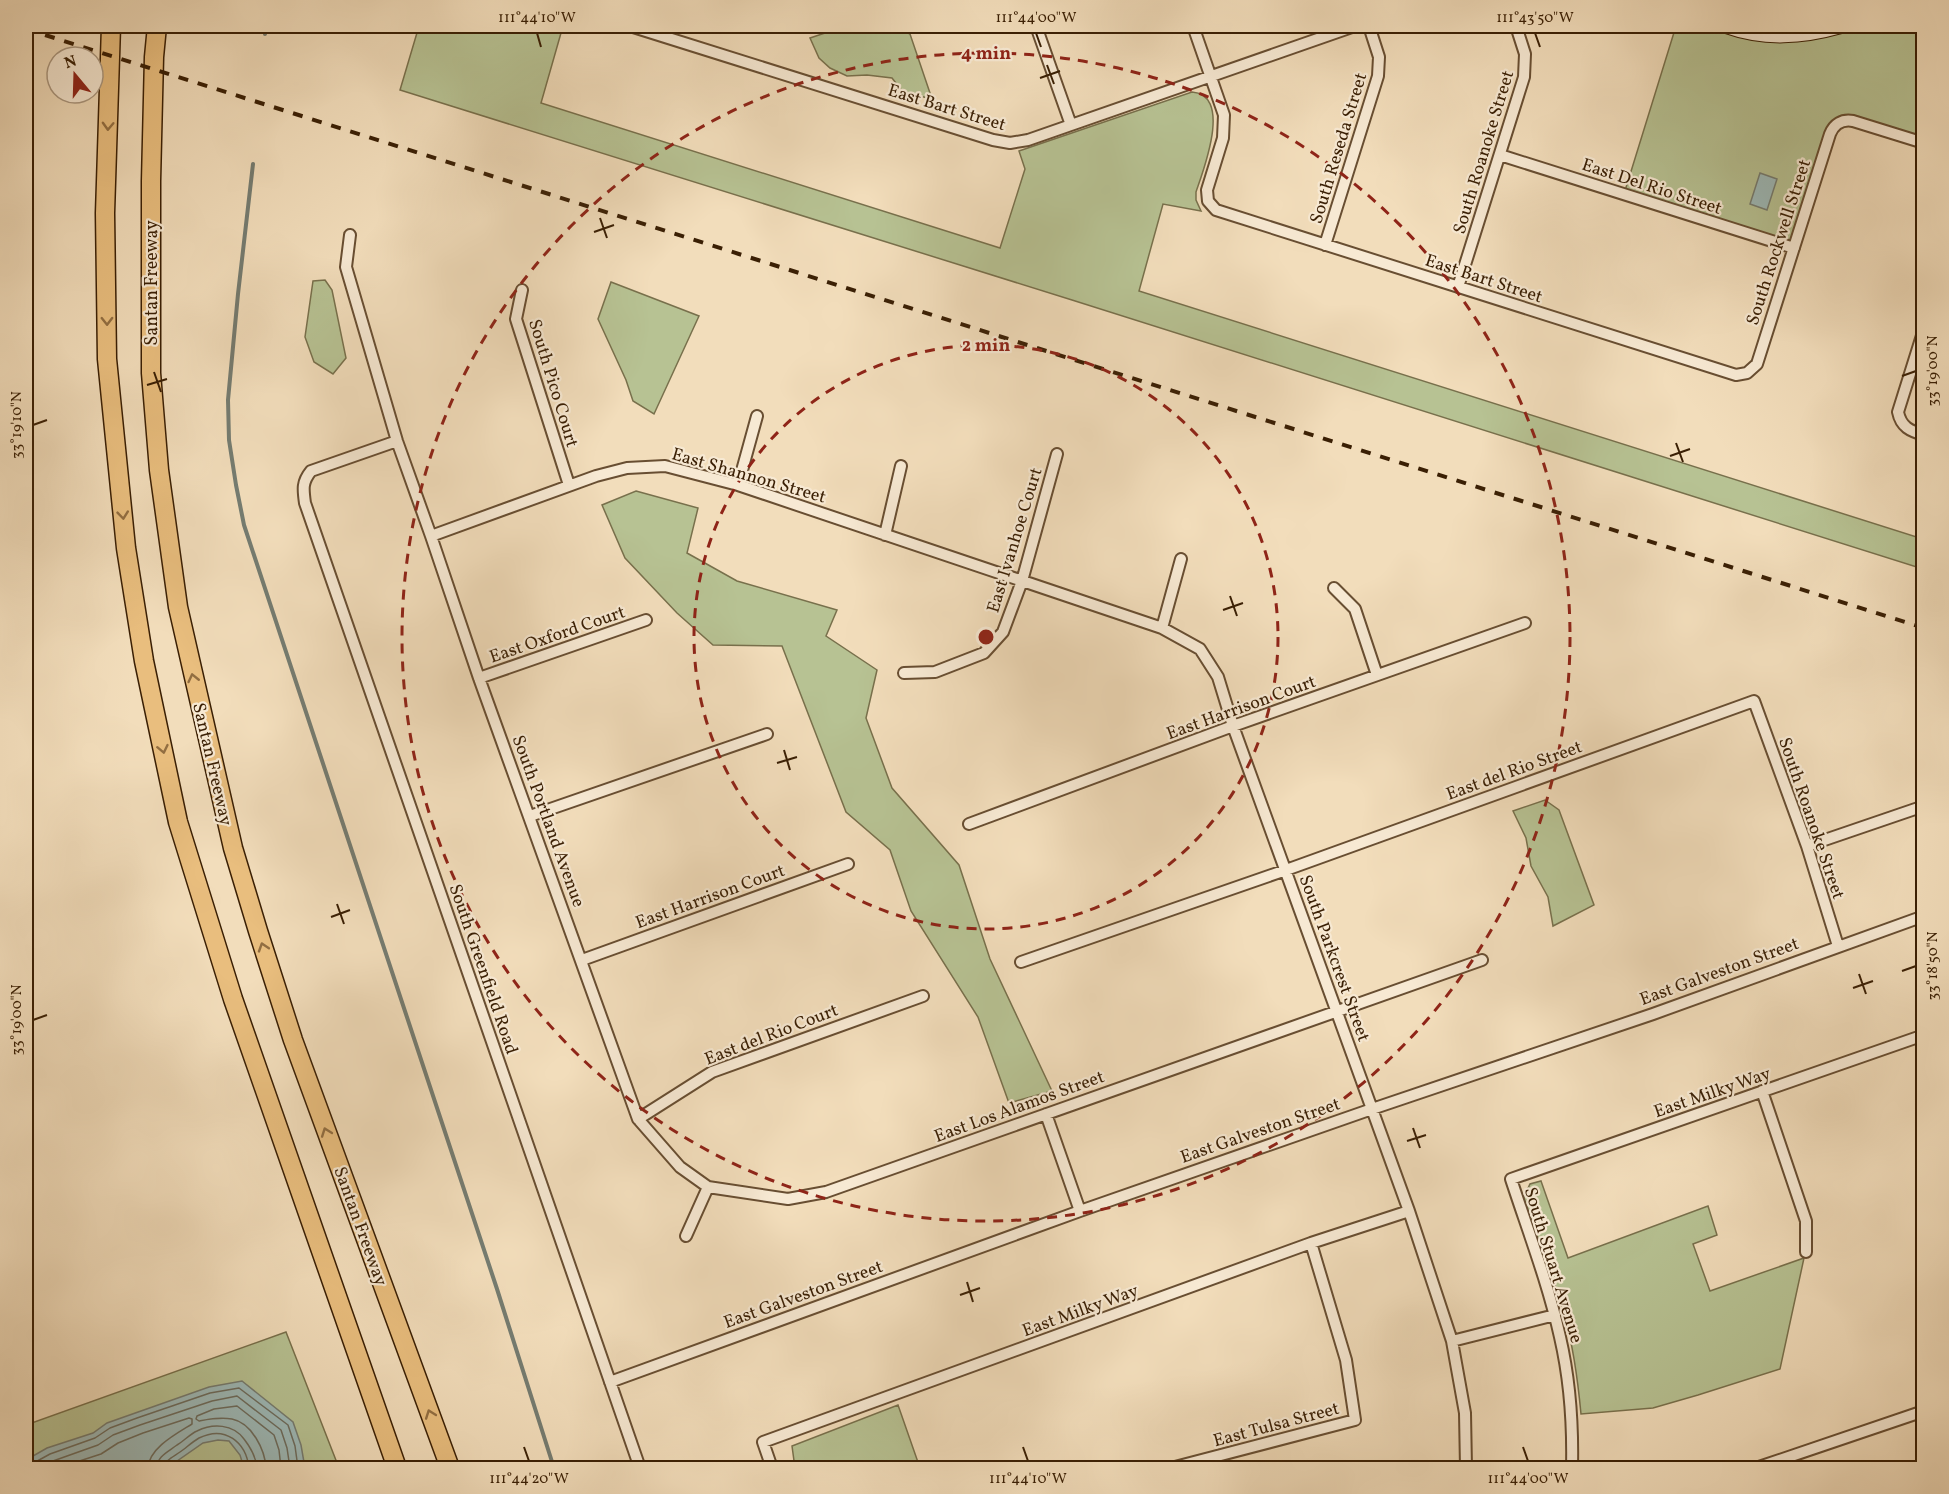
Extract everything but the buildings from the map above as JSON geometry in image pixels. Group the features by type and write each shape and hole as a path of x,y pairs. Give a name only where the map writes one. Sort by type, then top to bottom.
{"highway":[{"path":"111,26 105,213 107,359 126,548 144,661 178,822 230,988 397,1468"},
{"name":"Santan Freeway","path":"157,26 151,181 151,373 159,470 178,607 233,849 272,975 293,1040 450,1468"}],"street":[{"name":"East Bart Street","path":"630,26 1000,142 1024,141 1355,26"},
{"path":"1036,26 1071,125"},
{"path":"1193,26 1211,76"},
{"name":"South Reseda Street","path":"1325,245 1378,76 1379,57 1369,26"},
{"name":"South Roanoke Street","path":"1458,288 1526,68 1524,50 1516,26"},
{"path":"1726,26 1765,35 1788,36 1816,33 1841,26"},
{"name":"East Bart Street","path":"1211,76 1223,110 1224,127 1223,138 1207,189 1207,197 1211,205 1219,212 1732,374 1741,375 1750,372"},
{"name":"South Rockwell Street","path":"1750,372 1758,361 1834,127 1840,122 1853,121 1923,143"},
{"name":"East Del Rio Street","path":"1500,155 1794,248"},
{"name":"South Portland Avenue","path":"350,235 346,267 397,441 479,678 638,1119 680,1167 708,1187"},
{"name":"South Pico Court","path":"522,290 516,319 568,485"},
{"path":"1923,328 1899,407 1901,422 1908,429 1923,435"},
{"path":"738,485 757,416"},
{"name":"South Greenfield Road","path":"397,441 312,471 304,480 305,503 640,1468"},
{"name":"East Ivanhoe Court","path":"904,673 935,672 984,653 1003,632 1022,581 1057,454"},
{"name":"East Shannon Street","path":"431,536 568,485 627,468 665,466 738,485 1022,581"},
{"path":"885,535 901,466"},
{"path":"1162,628 1181,559"},
{"name":"South Parkcrest Street","path":"1022,581 1162,628 1200,649 1218,676 1233,726 1409,1211 1452,1341 1465,1413 1466,1468"},
{"path":"1334,588 1355,609 1377,675"},
{"name":"East Oxford Court","path":"479,678 646,620"},
{"name":"East Harrison Court","path":"969,824 1233,726 1525,623"},
{"name":"South Roanoke Street","path":"1754,701 1807,846 1838,946"},
{"name":"East del Rio Street","path":"1286,870 1754,701"},
{"path":"530,816 766,734"},
{"path":"1807,846 1923,806"},
{"name":"East Harrison Court","path":"582,960 848,864"},
{"path":"1021,962 1286,870"},
{"name":"East Galveston Street","path":"610,1382 1080,1211 1653,1014 1923,916"},
{"name":"East Los Alamos Street","path":"708,1187 788,1199 826,1192 1482,960"},
{"name":"East del Rio Court","path":"638,1119 712,1072 923,996"},
{"name":"East Milky Way","path":"1511,1179 1923,1035"},
{"path":"1762,1091 1806,1221 1806,1252"},
{"path":"1046,1114 1080,1211"},
{"name":"South Stuart Avenue","path":"1511,1179 1561,1339 1570,1394 1572,1468"},
{"path":"686,1236 708,1187"},
{"name":"East Milky Way","path":"772,1468 763,1442 1311,1244 1409,1211"},
{"name":"East Tulsa Street","path":"1171,1468 1355,1420 1346,1360 1311,1244"},
{"path":"1452,1341 1555,1314"},
{"path":"1756,1468 1923,1411"}],"green space":[{"path":"419,26 563,26 541,103 1000,248 1025,169 1019,151 1192,92 1204,96 1211,106 1213,119 1209,152 1196,192 1196,200 1201,211 1163,204 1139,291 1923,539 1923,569 400,90"},
{"path":"846,26 895,26 910,34 932,99 903,92 892,78 867,75 847,76 830,68 819,58 810,38"},
{"path":"1676,26 1923,26 1923,143 1853,121 1837,125 1794,248 1624,194"},
{"path":"325,280 332,290 346,358 333,374 314,362 305,337 313,281"},
{"path":"611,282 699,316 654,414 633,401 626,380 598,319"},
{"path":"636,491 698,508 687,553 737,581 837,610 826,636 877,670 866,718 892,788 959,865 990,959 1052,1091 1009,1103 978,1017 911,911 890,850 846,812 782,646 713,645 677,613 625,558 602,505"},
{"path":"1545,800 1559,810 1594,905 1553,926 1548,897 1531,866 1526,838 1513,811"},
{"path":"1541,1181 1568,1258 1708,1206 1717,1235 1693,1244 1710,1291 1804,1258 1780,1369 1653,1408 1581,1414 1571,1342 1565,1318 1523,1199 1530,1184"},
{"path":"286,1332 339,1468 26,1468 26,1425"},
{"path":"898,1405 920,1468 795,1468 792,1446"}],"water":[{"path":"1760,173 1777,179 1767,210 1750,204"},
{"path":"242,1381 293,1422 301,1445 305,1468 244,1468 240,1455 229,1441 218,1440 203,1443 167,1468 26,1468 26,1460 47,1448 93,1433 107,1423 209,1387"}],"waterway":[{"path":"265,34 266,26"},
{"path":"253,164 228,400 229,440 244,525 554,1468"}],"railway":[{"path":"26,29 1924,628"}]}
